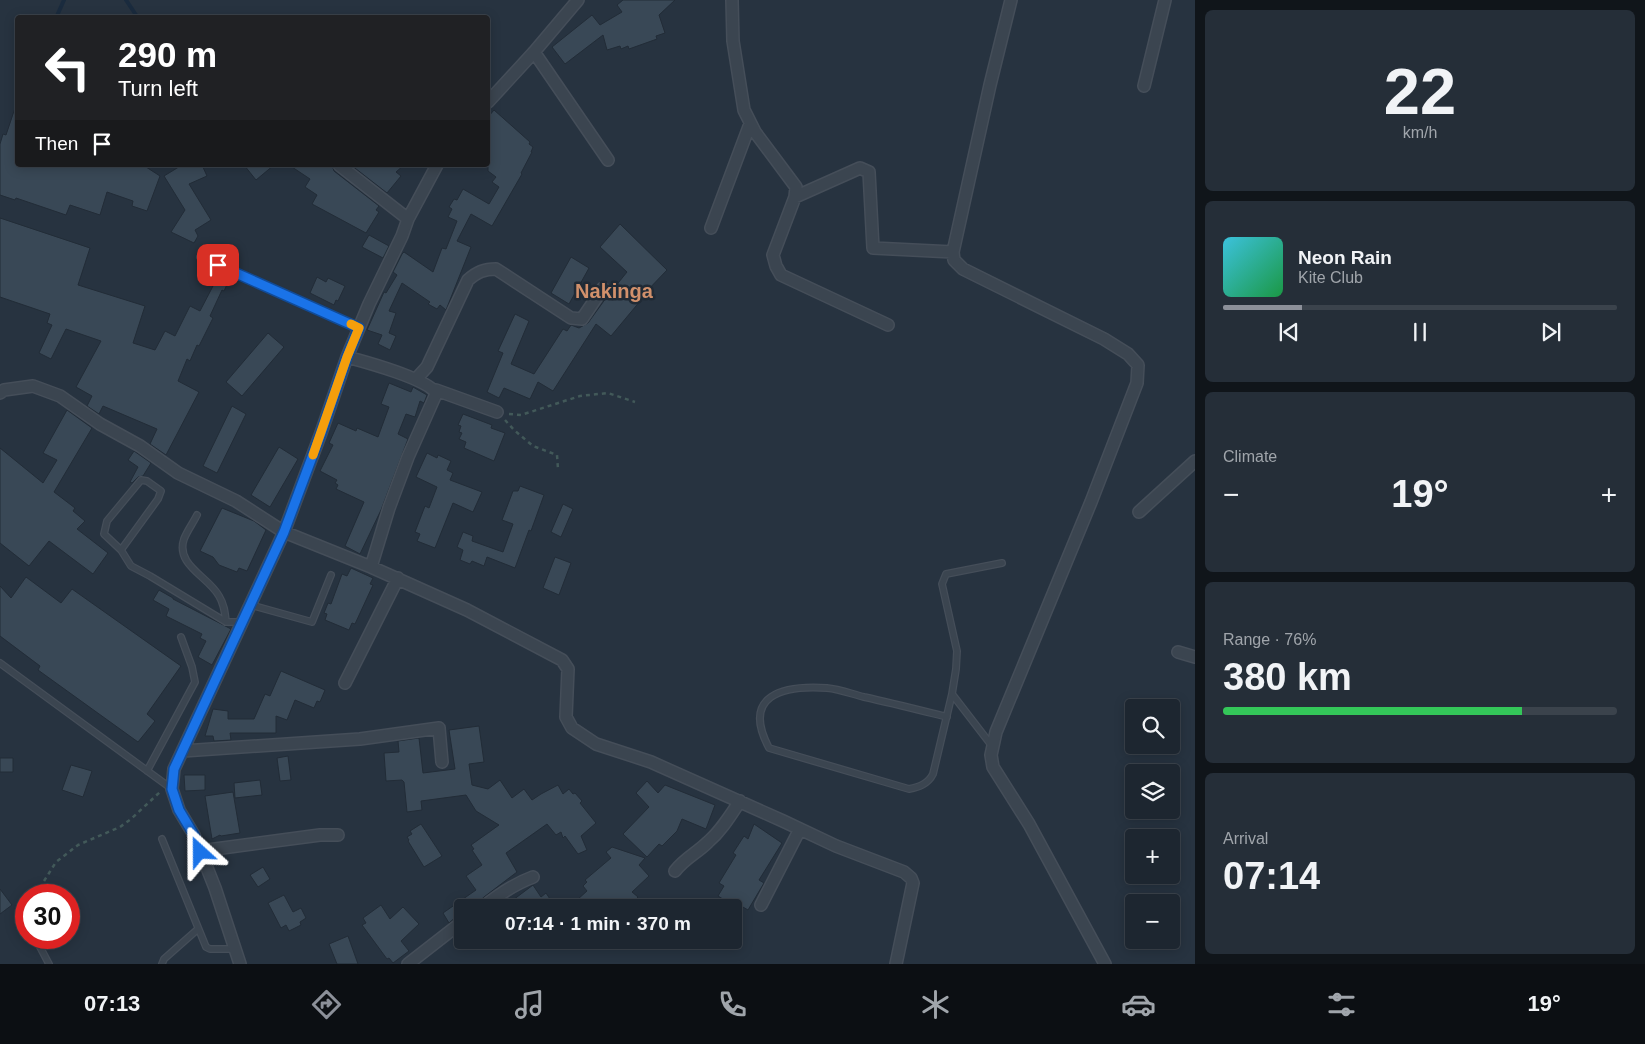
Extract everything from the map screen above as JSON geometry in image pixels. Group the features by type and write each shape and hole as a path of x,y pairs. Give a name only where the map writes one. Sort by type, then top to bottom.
{"street":[{"path":"490,100 578,0"},
{"path":"732,0 733,41 744,110 754,132 793,182 796,191 773,255 776,266 782,274 888,325"},
{"path":"1011,0 953,252 954,260 963,269 1104,339 1128,354 1138,365 1137,383 1091,502 996,732 991,755 993,767 1029,824 1105,964"},
{"path":"1144,86 1165,0"},
{"path":"534,52 608,160"},
{"path":"711,228 750,124"},
{"path":"342,167 408,219"},
{"path":"240,964 215,888 203,862 194,835 179,810 172,789 174,769 284,532 359,328 408,219 436,167"},
{"path":"795,197 860,168 869,172 873,248 953,252"},
{"path":"416,379 427,368 468,280 474,274 483,270 496,269 572,318 582,319 603,288"},
{"path":"347,357 416,379 436,390 497,412"},
{"path":"0,393 4,390 33,386 60,396 100,424 140,446 178,473 236,501 284,532 398,578 467,610 562,660 568,669 566,717 572,728 596,744 651,762 836,846 904,872 911,878 914,884 896,964"},
{"path":"371,567 392,499 436,390"},
{"path":"1139,512 1195,461"},
{"path":"345,683 398,578"},
{"path":"1178,652 1195,657"},
{"path":"183,751 360,739 439,728 442,762"},
{"path":"675,871 689,856 715,836 724,826 740,801"},
{"path":"761,905 800,829"},
{"path":"200,852 320,834 338,835"},
{"path":"494,899 519,882 533,877"},
{"path":"408,964 454,928"}],"lane":[{"path":"200,257 359,328"},
{"path":"122,550 158,499 161,491 147,481 142,480 107,521 104,534 122,550 131,566 226,622 243,622"},
{"path":"197,515 183,541 183,554 191,567 218,594 225,608 226,622"},
{"path":"947,716 829,688 802,687 776,692 764,702 760,716 762,736 769,748 909,789 919,787 930,780 933,774 947,716 952,694 956,669 957,651 942,584 946,574 1002,563"},
{"path":"251,605 312,622 331,575"},
{"path":"147,771 194,682 192,667 181,637"},
{"path":"0,663 172,789"},
{"path":"952,694 992,746"},
{"path":"162,839 206,947 210,949 235,949"},
{"path":"162,964 164,959 198,929"},
{"path":"41,949 49,964"}],"path":[{"path":"497,412 521,416 580,396 608,393 635,402"},
{"path":"497,412 533,446 557,455 558,469"},
{"path":"44,881 56,862 78,845 120,827 160,792 172,789"}],"building":[{"path":"623,0 675,0 659,15 665,33 656,36 657,39 629,49 628,46 621,49 620,46 607,50 603,35 565,64 552,47 592,15 600,25 622,12 617,5"},
{"path":"15,108 15,167 146,167 160,176 147,211 132,206 133,201 107,192 100,215 70,205 66,215 16,198 15,200 0,195 0,144 3,134 6,135"},
{"path":"494,110 530,142 529,144 533,147 532,152 522,174 492,226 471,214 457,241 471,247 446,310 440,305 437,309 428,304 430,302 402,283 389,311 396,313 389,333 396,336 390,350 378,344 382,335 367,330 384,292 386,293 397,275 393,272 402,254 404,252 433,272 442,248 446,249 457,221 448,217 452,209 449,207 454,199 457,200 463,189 489,204 499,187 492,182 496,177 488,171 488,167 490,167 490,115"},
{"path":"179,167 203,167 207,176 189,184 211,220 195,230 198,236 194,243 171,232 185,210 164,176"},
{"path":"246,167 272,167 256,180"},
{"path":"292,167 333,167 334,171 379,206 376,210 379,212 366,233 312,204 317,195 305,187 310,179"},
{"path":"354,167 402,167 396,172 401,176 387,193"},
{"path":"0,218 90,248 78,285 145,306 133,343 155,350 165,331 175,336 190,306 200,311 213,286 198,279 205,264 231,276 210,316 213,318 199,346 197,345 190,361 187,359 178,381 199,392 166,455 150,444 157,429 103,406 99,414 87,406 92,396 76,387 101,341 66,329 51,359 39,353 52,325 47,323 50,314 0,297"},
{"path":"620,224 667,270 645,293 611,336 596,324 553,391 538,382 530,399 504,388 499,398 487,392 503,353 498,351 515,314 529,321 511,364 534,374 563,329 567,331 571,325 579,328 588,323 627,272 600,247"},
{"path":"369,235 389,246 383,258 362,247"},
{"path":"571,257 589,268 569,304 551,293"},
{"path":"317,277 326,282 328,278 345,286 334,305 310,293"},
{"path":"268,333 284,347 242,396 226,382"},
{"path":"389,383 411,392 413,387 427,395 424,403 420,401 415,417 406,414 398,434 408,439 381,510 360,554 345,546 364,502 336,489 338,485 335,483 337,480 320,471 333,445 329,443 338,423 356,431 357,428 378,437 389,407 381,404"},
{"path":"232,406 246,414 217,473 203,466"},
{"path":"67,410 92,428 54,492 75,508 73,511 85,521 77,529 108,553 93,574 49,541 29,566 0,543 0,448 43,483 57,460 43,453"},
{"path":"463,414 492,425 491,428 505,433 494,461 464,448 466,442 459,439 462,433 459,432 461,426 458,425"},
{"path":"279,447 298,459 270,507 251,495"},
{"path":"134,451 151,463 143,476 138,477 132,483 130,482 138,467 128,460"},
{"path":"427,453 437,458 438,455 451,461 447,470 453,473 450,480 482,492 473,512 453,503 435,548 417,541 420,534 415,532 425,506 429,508 437,487 416,477"},
{"path":"520,486 544,495 515,568 487,557 484,566 472,561 470,564 460,560 463,550 457,547 463,532 473,536 472,541 503,552 513,524 502,520 513,491 518,491"},
{"path":"563,504 573,509 561,537 551,532"},
{"path":"222,508 254,521 266,530 247,571 239,568 237,572 219,565 213,557 200,551"},
{"path":"555,557 571,563 559,595 543,588"},
{"path":"351,568 373,578 370,584 373,585 355,624 352,623 349,630 325,620 327,614 324,613 328,603 331,604 342,574 347,576"},
{"path":"26,577 61,603 72,589 181,666 147,714 155,721 138,742 38,670 40,666 0,636 0,586 11,598"},
{"path":"159,590 231,629 212,665 198,657 206,641 200,638 202,634 166,616 169,609 153,600"},
{"path":"281,671 325,690 320,702 317,701 314,708 295,700 287,720 276,716 276,733 230,733 231,740 214,741 213,736 205,736 213,709 228,711 228,719 254,719 265,694 270,696"},
{"path":"479,726 484,762 469,764 472,785 488,789 500,780 512,798 524,789 532,800 558,785 563,794 569,789 573,794 575,793 582,801 580,803 596,823 581,836 587,850 578,854 565,836 563,838 561,832 556,835 547,824 506,853 517,872 482,899 463,899 476,890 466,876 482,865 472,850 474,849 471,845 499,825 476,811 466,795 421,801 422,810 407,812 404,782 402,780 386,781 384,753 399,752 398,741 419,738 423,773 455,769 449,730"},
{"path":"288,756 291,780 280,781 277,758"},
{"path":"0,758 13,758 13,772 0,772"},
{"path":"71,765 92,771 83,797 62,790"},
{"path":"184,775 205,775 205,790 185,791"},
{"path":"260,780 262,795 235,798 234,783"},
{"path":"647,781 658,793 665,785 715,805 706,829 682,819 677,831 662,846 659,844 647,857 623,834 649,807 636,793"},
{"path":"233,792 240,833 220,835 212,839 205,796"},
{"path":"421,824 442,856 424,867 407,837 412,834 410,831"},
{"path":"754,824 782,843 759,880 764,883 748,910 742,906 742,899 723,899 718,896 724,886 719,883 736,855 733,853 744,836 748,839"},
{"path":"612,847 645,858 639,865 649,876 632,892 638,897 636,899 578,899 587,891 583,886 587,882 585,880 611,858 606,852"},
{"path":"263,867 270,879 258,887 250,875"},
{"path":"533,885 541,897 546,893 550,899 514,899"},
{"path":"0,889 12,905 0,914"},
{"path":"284,895 293,912 301,908 306,918 300,922 301,925 289,931 286,925 281,928 268,903"},
{"path":"381,905 390,919 403,907 419,924 401,941 409,951 393,963 389,958 387,959 362,925 366,923 363,918"},
{"path":"454,905 454,919 449,923 443,913"},
{"path":"348,936 358,964 337,964 329,944"}],"waterway":[{"path":"57,15 64,0"},
{"path":"126,0 136,15"}],"slow traffic":[{"path":"313,455 359,328 351,324"}],"district":[{"name":"Nakinga","path":"614,291"}],"route":[{"path":"200,852 194,835 179,810 172,789 174,769 284,532 359,328 218,265"}]}
